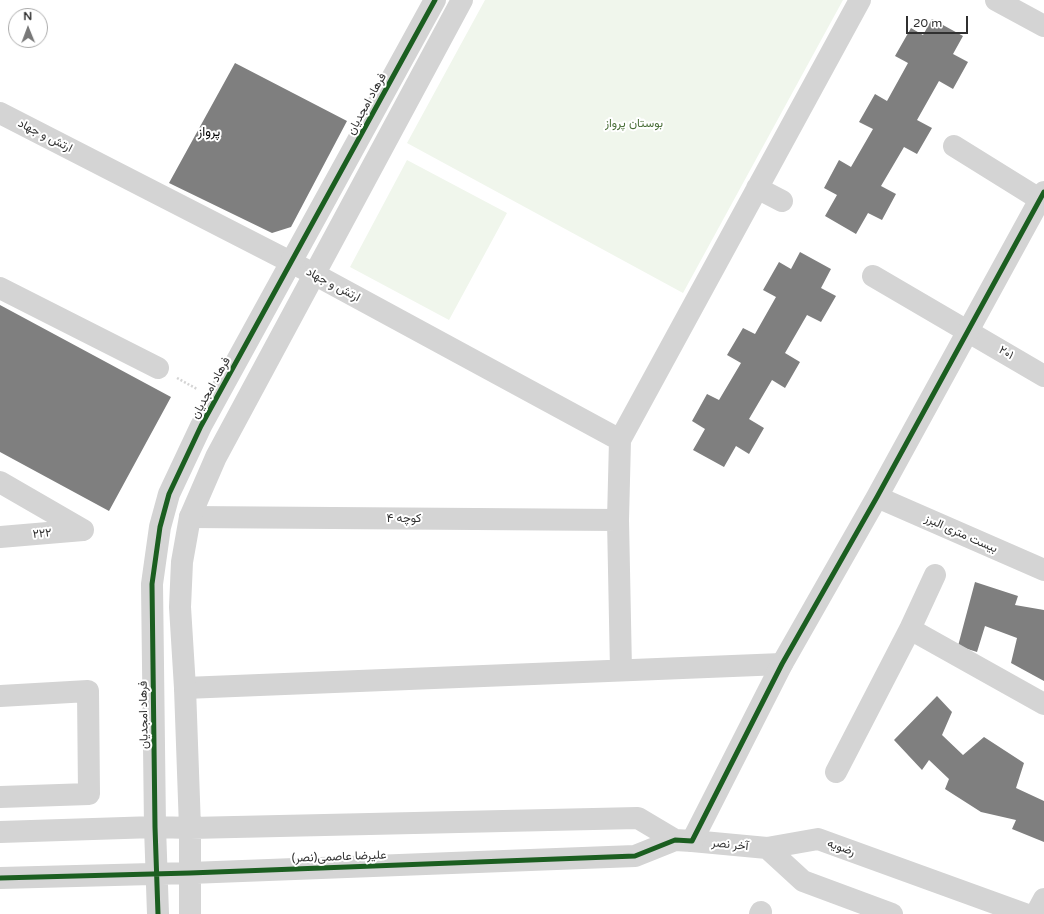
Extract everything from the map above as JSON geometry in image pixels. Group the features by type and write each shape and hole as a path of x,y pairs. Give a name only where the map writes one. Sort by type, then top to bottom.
{"street":[{"name":"فرهاد امجدیان","path":"158,914 155,827 152,584 160,527 169,494 201,426 435,0"},
{"path":"190,914 190,828 185,688 180,608 182,562 190,517 216,457 462,0"},
{"path":"620,670 618,520 620,440 860,0"},
{"path":"996,0 1044,26"},
{"name":"ارتش و جهاد","path":"0,113 314,274 620,440"},
{"path":"0,832 155,827 190,828 638,818 684,841 1043,197 954,146"},
{"path":"757,188 782,201"},
{"name":"۲۰۱","path":"873,276 1044,376"},
{"path":"0,288 158,368"},
{"name":"۲۲۲","path":"0,482 83,530 0,537"},
{"name":"بیست متری البرز","path":"877,497 1044,570"},
{"name":"کوچه ۴","path":"190,517 618,520"},
{"path":"836,772 910,629 935,575"},
{"path":"910,629 1044,704"},
{"path":"185,688 782,664"},
{"path":"0,696 88,692 89,794 0,797"},
{"name":"رضویه","path":"767,848 818,840 1025,914"},
{"name":"آخر نصر","path":"684,841 767,848"},
{"name":"علیرضا عاصمی(نصر)","path":"0,878 190,873 635,856 684,841"},
{"path":"767,848 803,881 892,914"},
{"path":"1036,914 1044,900"}],"path":[{"path":"158,368 216,399"}],"green space":[{"name":"بوستان پرواز","path":"485,0 843,0 683,293 407,143"},
{"path":"407,160 507,213 449,320 350,267"}],"building":[{"path":"932,19 963,36 953,54 968,62 953,89 939,81 917,120 932,128 917,154 904,147 881,186 896,194 882,220 868,213 856,234 825,216 837,195 824,188 839,160 851,167 873,129 859,122 875,94 887,101 908,63 895,56 911,28 923,35"},
{"path":"235,63 347,121 291,227 272,233 169,183"},
{"path":"800,252 831,269 821,288 836,296 821,322 807,315 785,353 800,362 785,388 772,380 749,419 764,428 749,454 736,446 724,467 693,450 705,429 692,421 707,394 719,400 741,363 727,355 743,328 755,334 776,297 763,290 779,262 791,269"},
{"path":"0,305 171,397 109,511 0,452"},
{"path":"975,582 1018,596 1015,605 1044,610 1044,681 1011,663 1017,638 985,626 977,652 958,646"},
{"path":"937,696 952,712 942,735 963,755 984,737 1024,763 1016,788 1044,801 1044,842 1012,829 1016,820 981,812 945,789 949,779 929,760 922,770 894,740"}],"cycle path":[{"path":"158,914 155,827 152,584 160,527 169,494 201,426 435,0"},
{"path":"0,878 190,873 635,856 675,840 692,841 782,664 877,497 1044,192"}],"district":[{"name":"پرواز","path":"209,133"}]}
